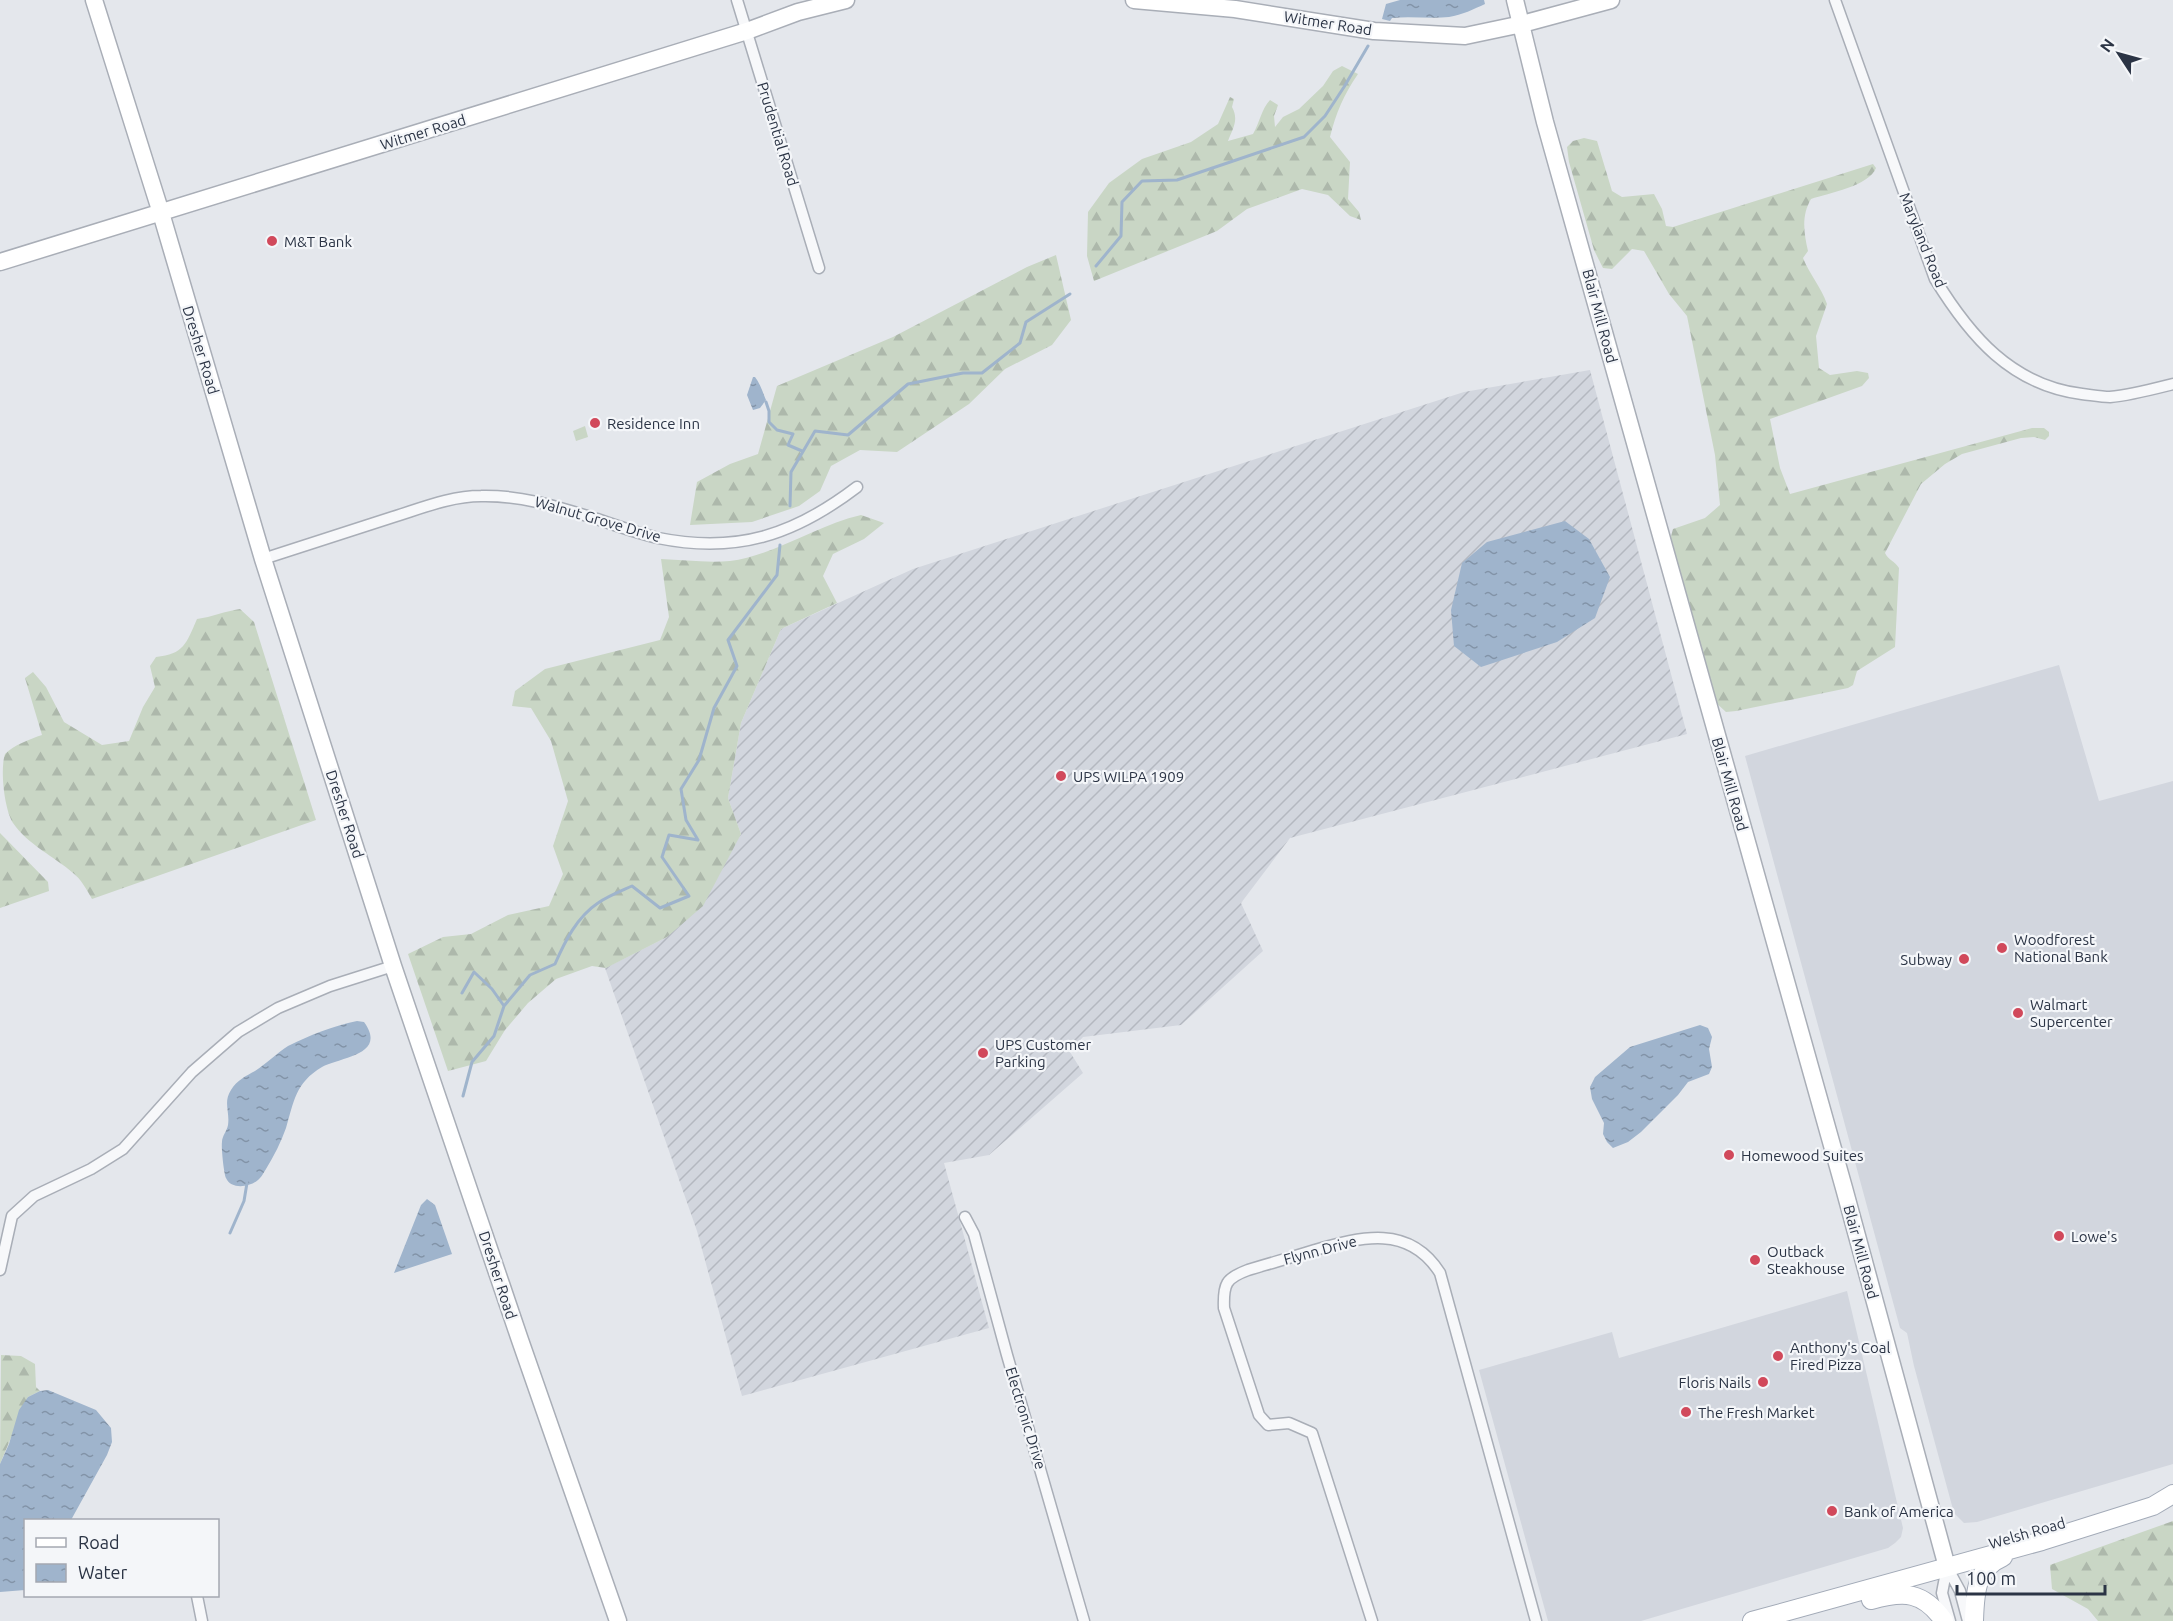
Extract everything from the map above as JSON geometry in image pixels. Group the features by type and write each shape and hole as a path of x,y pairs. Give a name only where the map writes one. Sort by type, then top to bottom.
{"main road":[{"name":"Dresher Road","path":"94,0 161,213 263,559 393,966 618,1621"},
{"name":"Witmer Road","path":"0,262 747,31 798,12 846,0"},
{"name":"Witmer Road","path":"1134,0 1235,9 1387,32 1466,36 1522,24 1611,0"},
{"name":"Blair Mill Road","path":"1515,0 1545,122 1844,1188 1945,1562"},
{"name":"Welsh Road","path":"1752,1621 1821,1602 2173,1493"},
{"name":"Welsh Road","path":"1780,1613 1801,1598 2043,1540 2153,1506 2173,1493"},
{"path":"1974,1621 1977,1585 1985,1569 1996,1560 2043,1540"},
{"path":"1821,1602 1862,1603 1889,1595 1908,1595 1930,1604 1944,1621"}],"street":[{"name":"Prudential Road","path":"737,0 819,268"},
{"name":"Maryland Road","path":"1835,0 1935,279 1955,312 1984,347 2020,374 2062,391 2109,397 2173,384"},
{"name":"Walnut Grove Drive","path":"263,559 445,501 478,496 524,498 642,534 670,540 720,544 771,536 808,520 835,504 857,487"},
{"path":"0,1270 12,1216 34,1197 91,1169 123,1149 192,1072 221,1046 251,1023 278,1008 330,986 393,966"},
{"path":"0,1214 12,1216"},
{"name":"Electronic Drive","path":"965,1217 974,1234 1084,1621"},
{"name":"Flynn Drive","path":"1372,1621 1312,1433 1289,1423 1268,1425 1259,1415 1224,1308 1224,1290 1228,1281 1238,1274 1348,1240 1373,1237 1404,1241 1426,1256 1440,1273 1536,1621"},
{"path":"1945,1562 1942,1593 1950,1621"},
{"path":"1945,1562 1960,1591 1968,1621"},
{"path":"197,1597 202,1621"}],"shaded area":[{"path":"1590,370 1687,734 1290,838 1241,903 1263,951 1181,1025 1083,1037 1070,1052 1083,1073 989,1155 944,1163 989,1328 742,1396 697,1231 605,968 667,937 741,834 728,798 741,723 781,629 913,569 1464,392"},
{"path":"2059,665 2099,801 2173,781 2173,1464 1977,1522 1964,1523 1954,1513 1907,1333 1900,1328 1745,756"},
{"path":"1847,1291 1903,1528 1901,1537 1888,1548 1641,1621 1548,1621 1479,1370 1612,1332 1619,1358"}],"green space":[{"path":"1342,66 1358,74 1341,104 1330,137 1350,162 1348,199 1359,212 1361,220 1350,216 1328,195 1302,189 1247,209 1217,231 1094,281 1087,256 1088,212 1109,183 1142,159 1191,142 1218,124 1230,97 1234,99 1232,107 1235,120 1228,141 1253,134 1270,100 1278,105 1274,116 1275,127 1283,117 1299,109 1323,86 1333,71"},
{"path":"1584,138 1597,141 1612,191 1622,197 1654,194 1662,209 1666,226 1673,227 1873,164 1876,168 1865,180 1857,184 1811,199 1806,212 1805,231 1808,251 1803,258 1827,304 1816,336 1819,368 1830,375 1857,371 1868,373 1869,378 1862,386 1770,419 1780,468 1790,494 2032,428 2044,428 2049,432 2045,440 2034,437 2021,438 1962,454 1945,464 1921,484 1885,553 1899,568 1895,647 1857,671 1853,685 1848,688 1726,712 1713,700 1670,540 1673,529 1705,518 1720,505 1715,455 1687,316 1669,294 1644,251 1632,249 1612,269 1603,268 1594,250 1569,162 1567,147 1573,141"},
{"path":"1056,255 1071,320 1052,345 1005,369 969,404 897,452 860,450 831,466 820,491 799,506 752,522 690,525 697,482 730,464 758,454 777,386 893,337 1027,267"},
{"path":"585,426 588,437 576,441 573,431"},
{"path":"861,515 884,523 864,539 833,554 823,576 837,603 781,629 741,723 728,798 741,834 703,906 667,937 606,968 592,966 556,979 528,1003 505,1030 486,1061 448,1071 408,954 443,937 471,934 508,915 549,906 563,874 553,846 568,801 551,741 531,708 512,706 515,691 545,669 660,640 669,617 661,559 713,562 746,558"},
{"path":"240,609 254,622 316,820 92,899 76,875 19,831 7,808 3,778 5,754 17,745 42,735 25,678 33,672 46,687 64,722 102,745 129,741 143,707 155,687 150,666 156,657 173,653 183,646 197,619"},
{"path":"0,833 48,882 49,891 0,908"},
{"path":"1,1355 21,1356 35,1364 36,1387 40,1391 28,1397 0,1464"},
{"path":"2173,1521 2173,1621 2098,1621 2088,1609 2052,1589 2050,1565"}],"water":[{"path":"1400,0 1484,0 1485,4 1449,17 1399,17 1392,18 1390,21 1382,19 1386,4"},
{"path":"753,377 758,382 766,400 760,408 753,410 747,395"},
{"path":"1565,521 1589,539 1610,577 1595,618 1557,642 1481,667 1454,646 1451,610 1462,563 1487,542"},
{"path":"357,1021 364,1022 370,1033 370,1042 366,1048 359,1053 322,1067 301,1086 280,1144 259,1179 241,1186 228,1182 224,1171 222,1145 228,1125 227,1099 233,1087 288,1046 322,1031"},
{"path":"1700,1025 1708,1028 1712,1037 1709,1049 1712,1067 1709,1074 1688,1082 1641,1132 1628,1142 1613,1148 1603,1134 1604,1123 1592,1099 1590,1087 1595,1077 1630,1047"},
{"path":"427,1199 435,1205 452,1254 394,1273 421,1205"},
{"path":"48,1390 96,1410 111,1428 112,1442 72,1519 24,1519 24,1590 0,1592 0,1464 9,1444 19,1410 28,1397"}],"waterway":[{"path":"1096,266 1121,236 1122,202 1142,181 1177,180 1304,137 1325,116 1368,46"},
{"path":"790,506 791,472 815,431 848,435 908,384 963,373 982,373 1020,343 1026,322 1070,294"},
{"path":"766,402 769,422 777,430 793,434 788,445 802,451"},
{"path":"462,993 474,972 492,989 504,1006 530,975 555,964 572,930 584,915 606,898 632,886 660,908 689,896 662,857 669,835 698,840 686,820 681,789 699,760 714,708 737,666 728,640 777,575 780,545"},
{"path":"463,1096 472,1062 494,1036 504,1006"},
{"path":"230,1233 244,1201 247,1183"}],"place":[{"name":"M&T Bank","path":"272,241"},
{"name":"Residence Inn","path":"595,423"},
{"name":"UPS WILPA 1909","path":"1061,776"},
{"name":"Woodforest National Bank","path":"2002,948"},
{"name":"Subway","path":"1964,959"},
{"name":"Walmart Supercenter","path":"2018,1013"},
{"name":"UPS Customer Parking","path":"983,1053"},
{"name":"Homewood Suites","path":"1729,1155"},
{"name":"Lowe's","path":"2059,1236"},
{"name":"Outback Steakhouse","path":"1755,1260"},
{"name":"Anthony's Coal Fired Pizza","path":"1778,1356"},
{"name":"Floris Nails","path":"1763,1382"},
{"name":"The Fresh Market","path":"1686,1412"},
{"name":"Bank of America","path":"1832,1511"}]}
